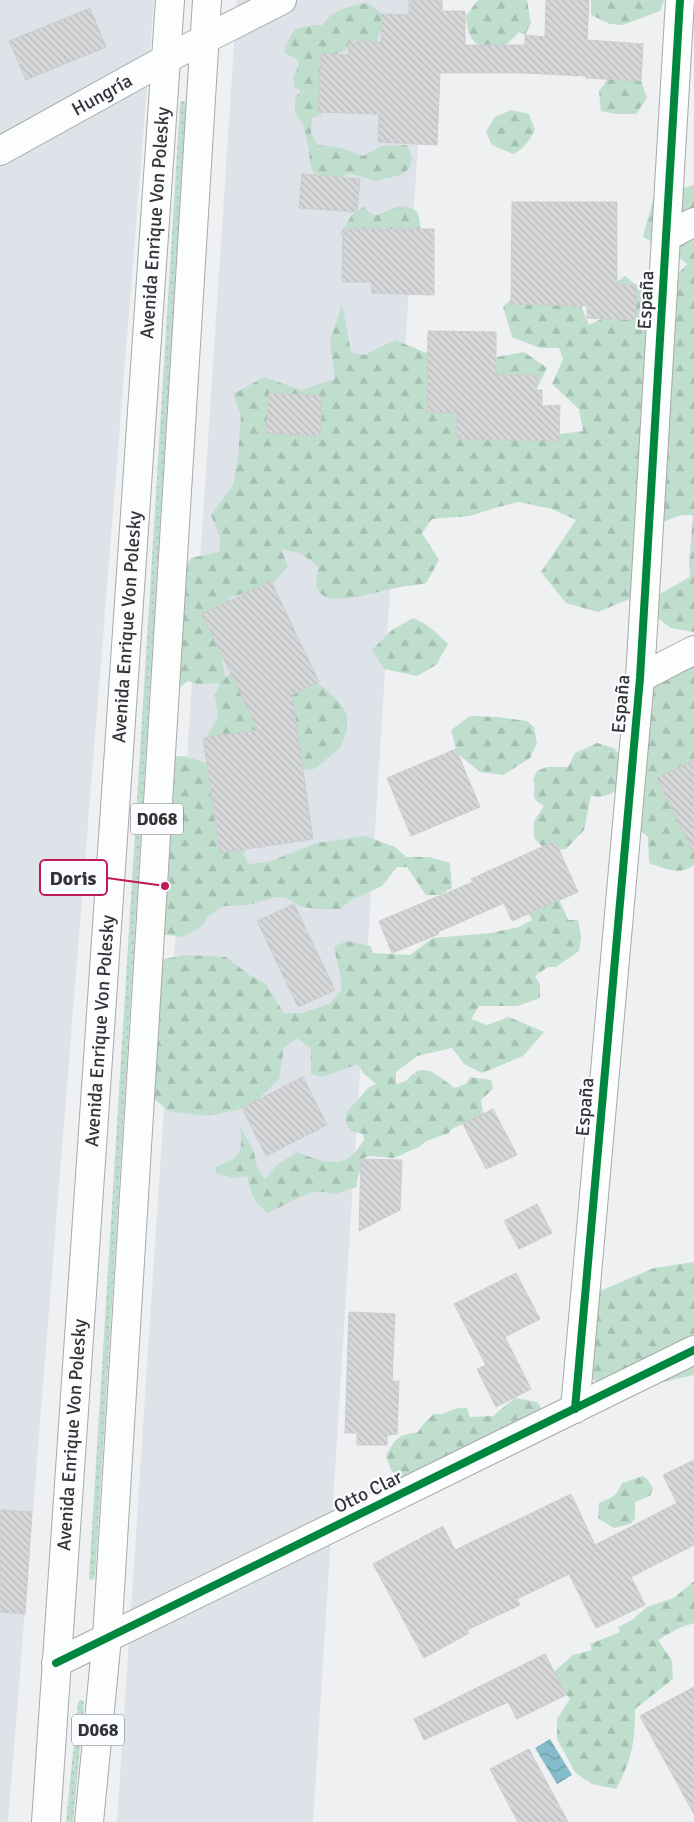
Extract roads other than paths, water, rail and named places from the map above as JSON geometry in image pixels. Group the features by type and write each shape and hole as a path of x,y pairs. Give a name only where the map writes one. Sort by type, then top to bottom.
{"main road":[{"name":"Avenida Enrique Von Polesky","path":"46,1822 170,0"},
{"name":"Avenida Enrique Von Polesky","path":"89,1822 107,1638 207,0"},
{"name":"Hungría","path":"0,151 166,59 282,0"},
{"name":"España","path":"575,1409 640,678 680,0"},
{"path":"666,237 694,222"},
{"path":"640,678 694,650"},
{"name":"Otto Clar","path":"56,1663 694,1350"}],"water":[{"path":"550,1739 572,1775 557,1784 535,1748"}],"place":[{"name":"Doris","path":"165,886"}]}
